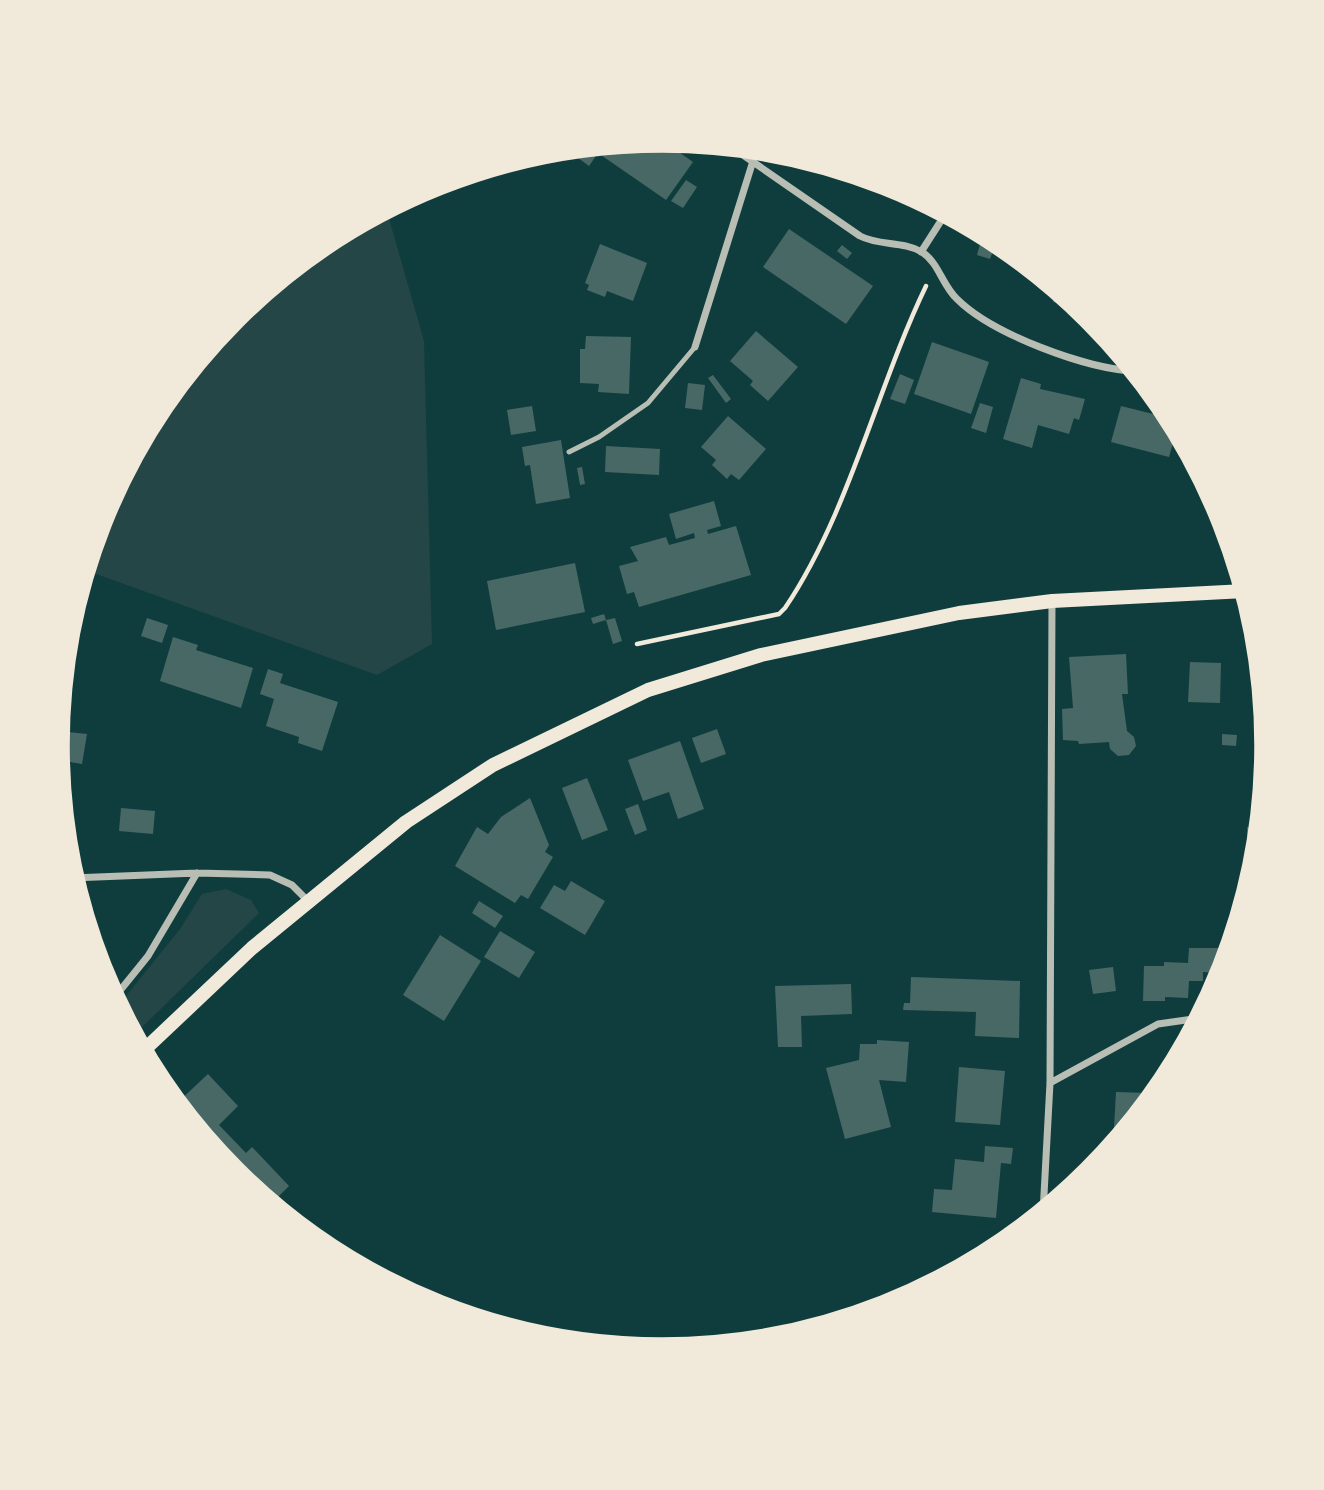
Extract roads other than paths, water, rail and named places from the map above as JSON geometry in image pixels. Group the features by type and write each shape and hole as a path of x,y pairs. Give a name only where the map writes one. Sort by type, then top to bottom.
{"main road":[{"path":"150,1045 251,948 406,822 492,765 648,690 761,654 959,613 1052,601 1236,591"}],"street":[{"path":"748,158 860,236 872,242 921,252 936,266 957,299 984,318 1079,361 1120,368"},
{"path":"695,347 753,161"},
{"path":"921,252 941,221"},
{"path":"1044,1199 1050,1083 1052,601"},
{"path":"121,990 148,956 197,873"},
{"path":"83,878 197,873 270,875 292,885 307,900"},
{"path":"1050,1083 1158,1024 1188,1020"}],"lane":[{"path":"569,452 599,437 648,404 695,347"}]}
